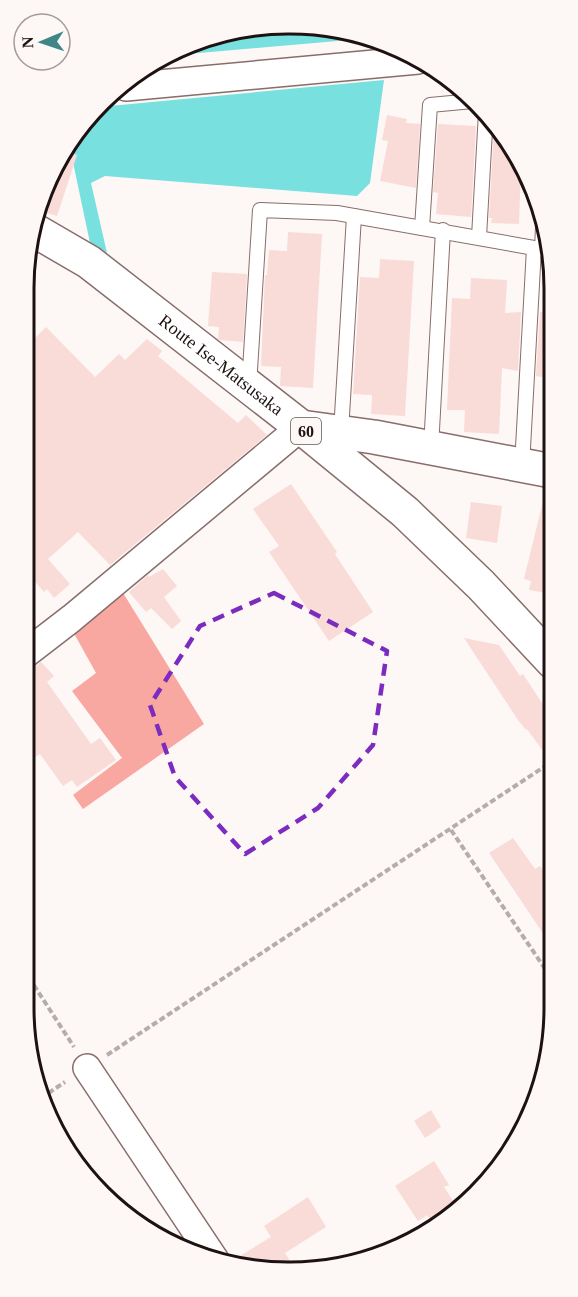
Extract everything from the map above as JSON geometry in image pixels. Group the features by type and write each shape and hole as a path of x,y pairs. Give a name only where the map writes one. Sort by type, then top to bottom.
{"main road":[{"name":"Route Ise-Matsusaka","path":"40,234 89,262 301,427 405,512 481,585 544,652"},
{"path":"301,427 431,448 537,469"}],"street":[{"path":"135,86 403,61"},
{"path":"34,647 301,427"},
{"path":"87,1068 208,1249"}],"lane":[{"path":"422,228 430,105 461,102"},
{"path":"479,237 485,127"},
{"path":"244,382 250,370 260,210 337,213 540,249"},
{"path":"341,432 354,216"},
{"path":"431,448 443,230"},
{"path":"537,469 542,262"}],"path":[{"path":"34,986 87,1068 544,767"},
{"path":"451,830 544,967"}],"highlighted area":[{"path":"274,593 387,651 373,745 318,808 245,854 175,777 150,705 200,626"}],"shaded area":[{"path":"120,588 204,724 83,809 73,795 122,758 72,691 96,673 71,628"}],"water":[{"path":"272,35 306,35 345,40 193,54 239,39"},
{"path":"384,80 370,183 357,196 105,176 91,183 107,253 90,243 72,157 87,134 113,106"}],"building":[{"path":"387,115 407,119 406,123 420,124 416,188 380,181 388,141 382,140"},
{"path":"438,124 476,126 471,217 436,214 438,193 433,192"},
{"path":"493,137 520,184 519,224 491,223 492,218 489,218"},
{"path":"74,154 77,155 57,216 46,213 61,176"},
{"path":"288,232 322,234 313,388 280,386 281,367 261,366 265,275 267,275 269,250 287,251"},
{"path":"380,259 414,261 405,416 371,414 372,395 353,394 360,277 379,278"},
{"path":"212,272 247,274 243,342 220,340 218,339 219,327 208,326"},
{"path":"471,278 507,280 505,313 521,312 518,371 502,368 499,434 464,432 465,410 447,410 452,298 470,299"},
{"path":"540,312 544,312 544,378 536,376"},
{"path":"46,327 95,377 119,354 125,360 147,339 162,351 158,356 238,423 246,415 267,435 110,565 78,532 48,559 70,584 54,598 47,589 44,592 34,580 34,339"},
{"path":"291,484 337,552 335,554 373,612 329,641 269,552 279,546 253,509"},
{"path":"544,497 544,592 529,590 531,581 524,579"},
{"path":"471,502 502,506 497,543 466,538"},
{"path":"163,569 177,586 164,597 181,621 172,629 151,608 146,612 129,592 148,575 149,577"},
{"path":"464,638 499,645 520,676 523,674 544,706 544,753 518,720"},
{"path":"41,662 54,676 47,682 91,744 100,738 116,760 77,787 72,780 63,786 40,754 34,758 34,667"},
{"path":"513,838 535,869 540,866 544,872 544,935 489,853"},
{"path":"431,1110 441,1127 425,1138 414,1121"},
{"path":"434,1161 449,1185 444,1187 454,1202 430,1220 427,1215 418,1221 395,1186"},
{"path":"308,1197 326,1227 285,1253 291,1262 237,1258 271,1237 264,1226"}]}
